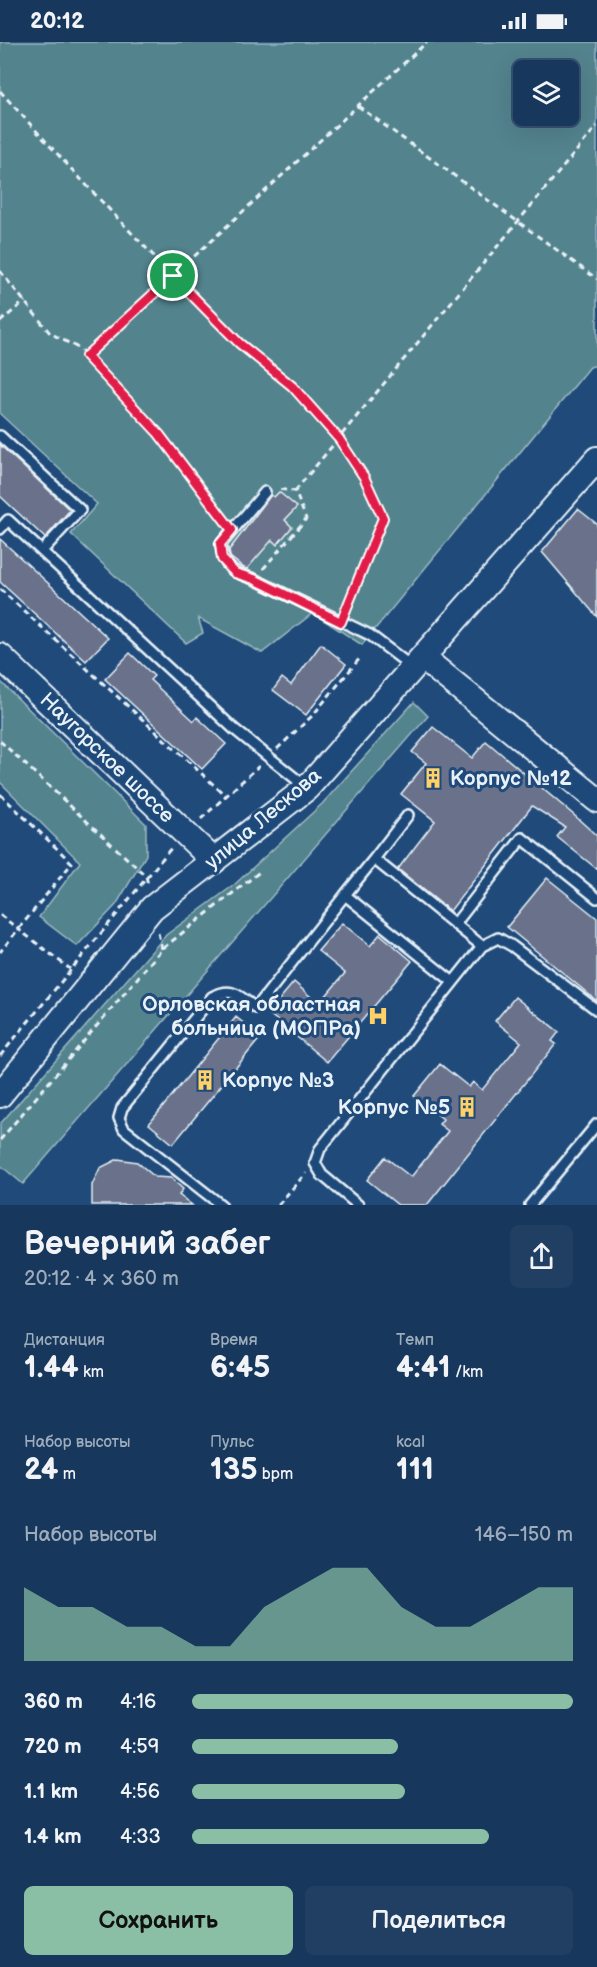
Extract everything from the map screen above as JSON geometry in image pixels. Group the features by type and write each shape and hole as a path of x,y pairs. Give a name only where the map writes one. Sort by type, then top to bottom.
{"main road":[{"name":"улица Лескова","path":"0,1095 152,908 307,788 597,459"},
{"name":"Наугорское шоссе","path":"0,656 214,861"},
{"path":"418,663 597,800"}],"lane":[{"path":"0,436 80,510 42,551"},
{"path":"265,492 220,544 222,559 235,573 254,579 376,639 418,663"},
{"path":"0,512 234,729 307,788"},
{"path":"0,529 8,520"},
{"path":"221,1205 124,1129 119,1118 122,1108 212,998 225,991 233,993 256,1008 408,815"},
{"path":"455,924 522,838 597,898"},
{"path":"374,859 482,946"},
{"path":"345,895 453,982"},
{"path":"358,1205 322,1175 315,1163 320,1149 482,946 498,938 597,1010"},
{"path":"530,1205 597,1125"}],"path":[{"path":"86,356 427,42"},
{"path":"0,90 115,218 239,343 292,386 339,439 364,477 383,518 341,622"},
{"path":"358,106 597,279"},
{"path":"295,491 597,126"},
{"path":"0,271 50,333 80,349 159,434 232,530"},
{"path":"0,322 25,301"},
{"path":"265,492 276,489 295,491"},
{"path":"254,579 306,519 295,491"},
{"path":"0,588 226,796"},
{"path":"0,1056 146,876 185,833 313,715 360,658"},
{"path":"0,741 146,876 152,908"},
{"path":"0,794 72,863 0,952"},
{"path":"0,1140 162,949 262,870"},
{"path":"0,915 70,969"},
{"path":"278,1205 315,1163"}],"green space":[{"path":"0,42 597,42 597,365 590,367 362,645 313,613 262,653 198,618 203,633 186,643 71,534 97,504 0,414"},
{"path":"0,681 146,824 146,855 116,905 77,946 39,917 80,862 0,782"},
{"path":"414,702 428,716 23,1184 0,1165 0,1124 166,935 234,885 322,804"}],"building":[{"path":"0,445 70,510 45,538 0,496"},
{"path":"279,492 297,507 285,520 292,527 277,545 272,540 247,569 244,568 230,557 229,550 271,495 274,497"},
{"path":"578,509 597,524 597,617 542,552"},
{"path":"0,539 108,638 86,661 0,582"},
{"path":"321,644 346,664 306,715 273,690 282,678 291,685"},
{"path":"130,653 154,676 150,680 194,721 197,717 226,744 202,769 105,679"},
{"path":"433,727 472,758 486,741 575,816 597,836 597,869 557,837 565,827 532,806 450,911 398,869 435,821 401,794 426,763 412,752"},
{"path":"547,878 597,918 597,1001 507,927"},
{"path":"342,923 370,946 380,934 412,961 327,1062 268,1013 294,982 319,1004 345,973 318,951"},
{"name":"Корпус №5","path":"515,997 559,1032 552,1041 556,1044 427,1205 398,1205 367,1180 385,1157 411,1177 448,1131 439,1124 443,1119 414,1096 440,1064 469,1087 473,1082 482,1090 521,1042 495,1021"},
{"name":"Корпус №3","path":"236,1017 261,1037 173,1144 149,1124"},
{"path":"118,1159 137,1162 155,1177 171,1178 183,1189 179,1195 192,1205 92,1205 92,1185 100,1168"}],"place":[{"name":"Корпус №12","path":"433,778"},
{"name":"Орловская областная больница (МОПРа)","path":"378,1016"},
{"name":"Корпус №3","path":"205,1080"},
{"name":"Корпус №5","path":"467,1107"}],"route":[{"path":"173,276 239,343 292,386 339,439 364,477 383,518 341,622 254,579 235,573 222,559 220,544 232,530 159,434 86,356 173,276"}]}
